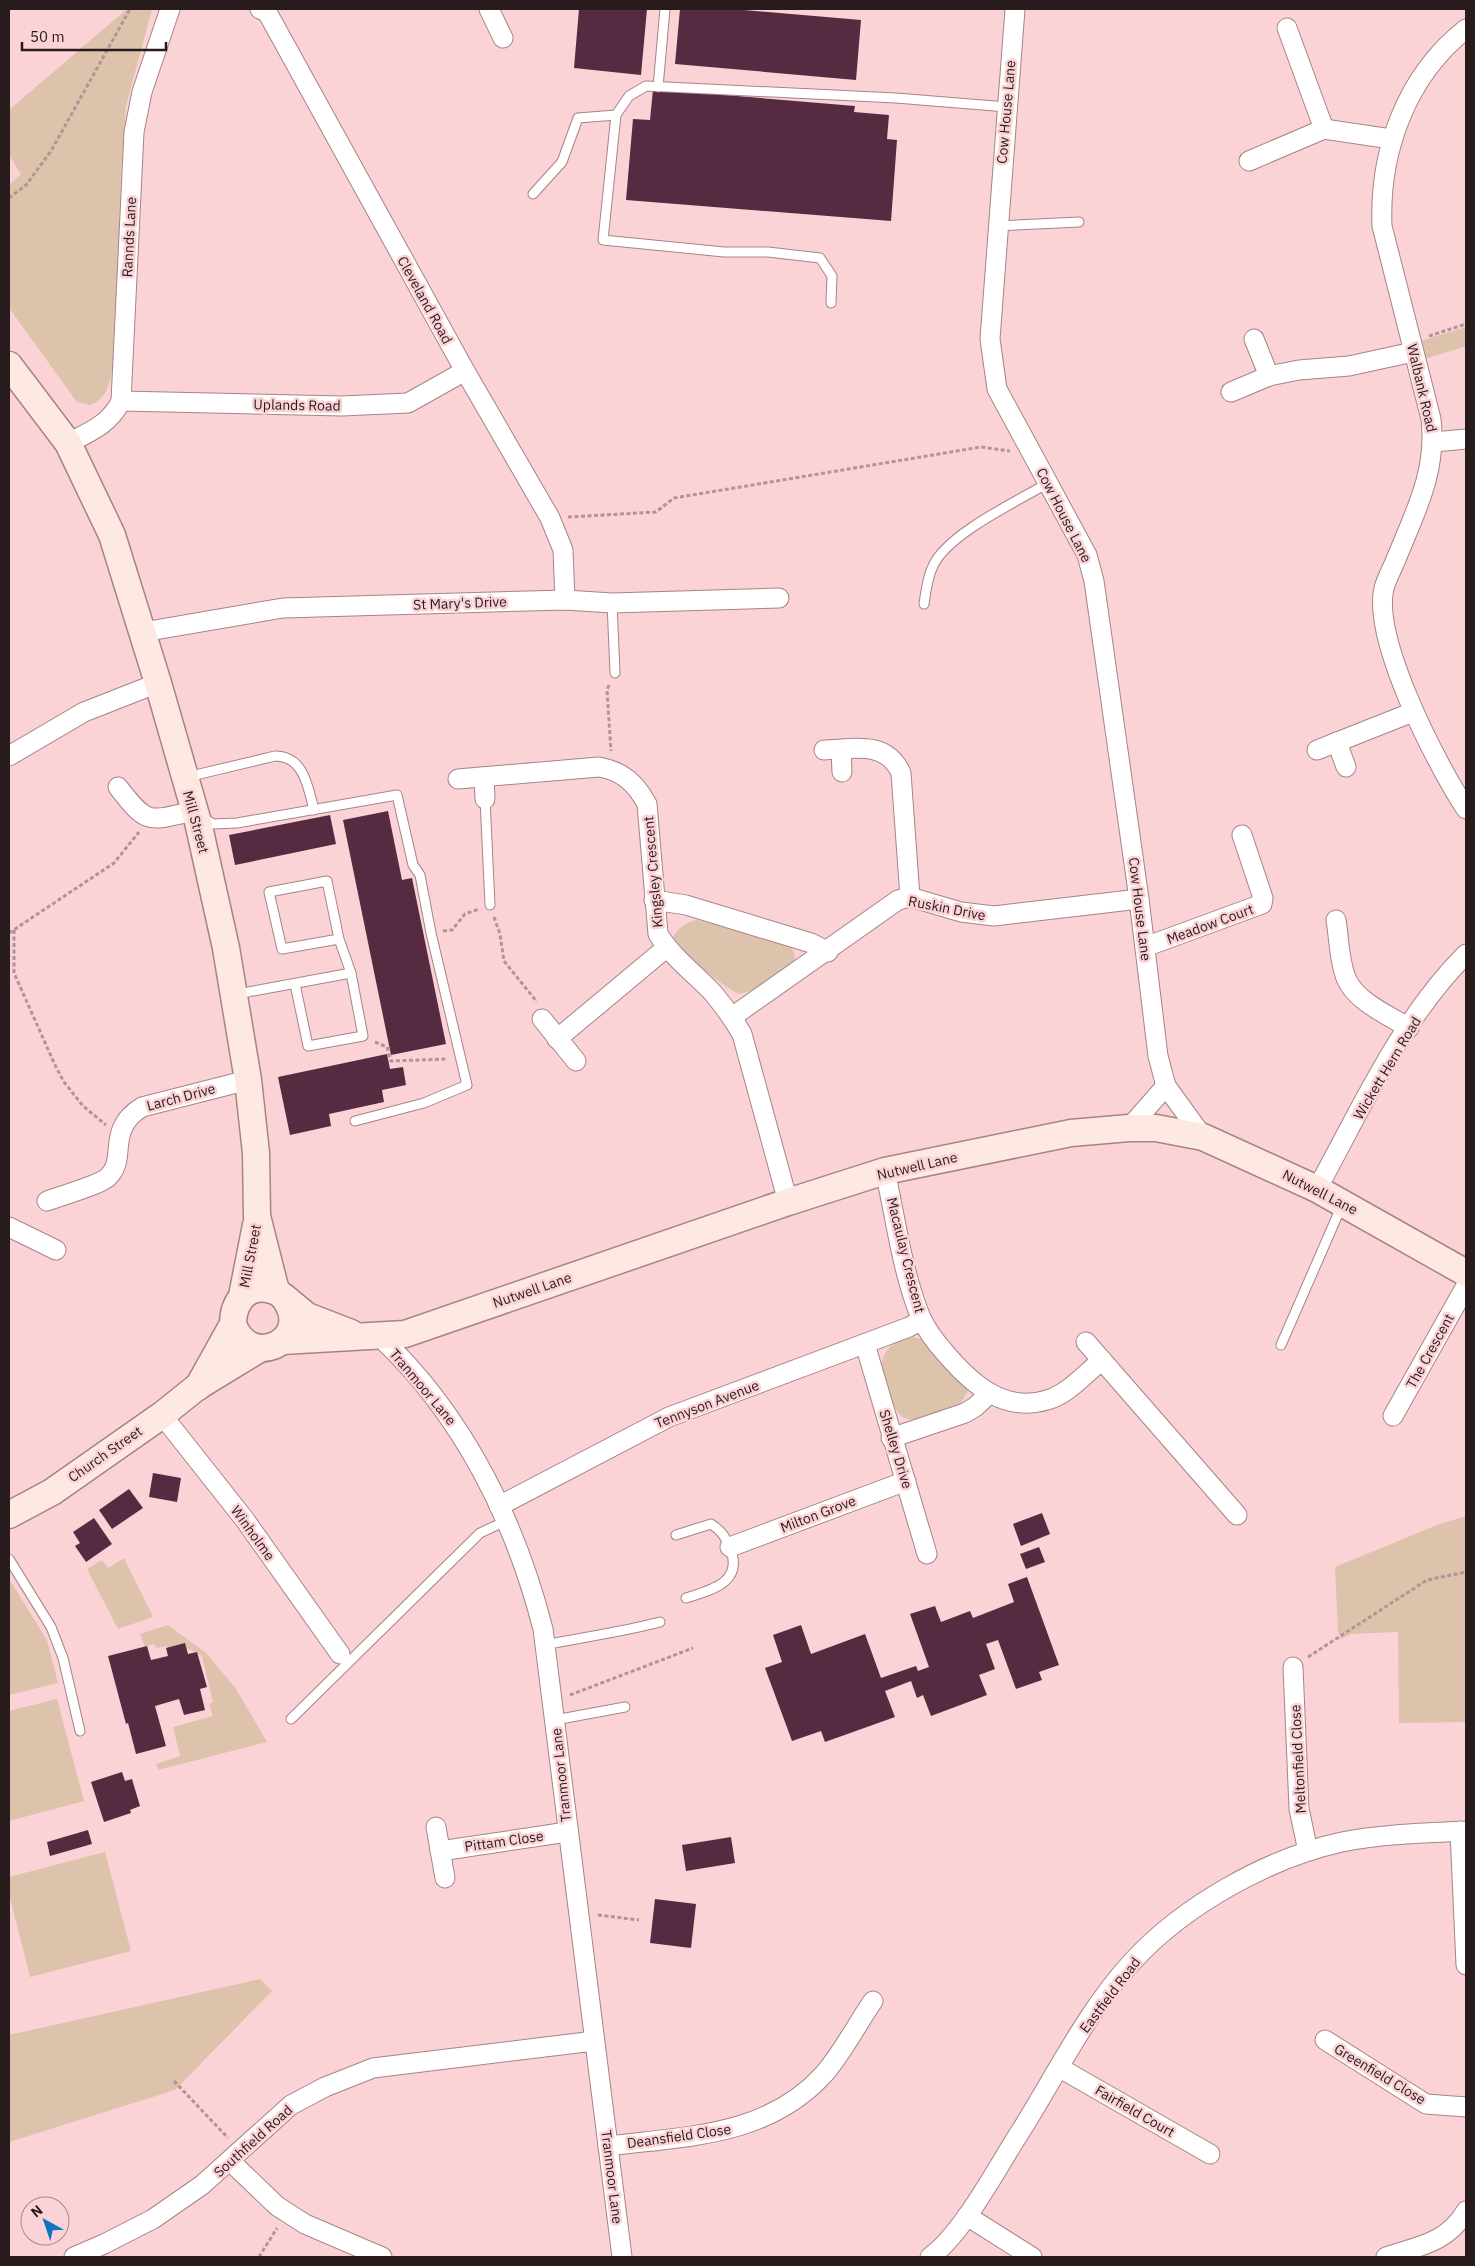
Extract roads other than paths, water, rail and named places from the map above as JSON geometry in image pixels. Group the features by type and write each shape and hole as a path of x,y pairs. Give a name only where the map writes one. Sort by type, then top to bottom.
{"street":[{"name":"Rannds Lane","path":"121,401 134,132 142,92 170,9"},
{"name":"Cleveland Road","path":"260,9 267,12 465,371 550,518 563,550 564,600"},
{"path":"488,9 503,38"},
{"name":"Cow House Lane","path":"1015,9 997,226 990,339 992,363 997,389 1087,555 1094,581 1146,947 1158,1056 1166,1086 1203,1137"},
{"path":"1287,28 1324,129"},
{"name":"Walbank Road","path":"1466,29 1436,58 1419,81 1404,108 1391,139 1381,199 1382,226 1431,419 1434,442 1428,475 1384,588 1382,609 1385,631 1413,712 1447,781 1466,809"},
{"path":"1249,161 1324,129 1391,139"},
{"path":"1254,339 1268,376"},
{"path":"1231,392 1268,376 1299,370 1348,366 1412,347"},
{"name":"Mill Street","path":"9,364 68,443 112,535 158,682 194,811 234,995 248,1080 256,1153 257,1216 242,1296"},
{"name":"Uplands Road","path":"121,401 342,406 408,403 465,371"},
{"path":"68,443 102,426 114,414 121,401"},
{"path":"1434,442 1466,439"},
{"name":"St Mary's Drive","path":"143,632 283,608 564,600 612,603 779,598"},
{"path":"9,756 84,712 158,682"},
{"path":"1317,750 1413,712"},
{"path":"1337,742 1346,767"},
{"path":"842,772 832,750 876,749 886,753 897,762 902,773 910,897"},
{"name":"Kingsley Crescent","path":"484,777 599,767 612,769 637,787 646,804 658,934 666,948 712,993 732,1017 746,1046 788,1202"},
{"path":"458,779 484,777 486,799"},
{"path":"118,787 142,815 157,819 194,811"},
{"name":"Meadow Court","path":"1146,947 1262,904 1263,898 1242,835"},
{"name":"Ruskin Drive","path":"732,1017 828,952 891,904 910,897 961,912 994,916 1139,899"},
{"path":"654,900 695,908 811,944 828,952"},
{"path":"1336,920 1346,977 1352,988 1363,999 1408,1028"},
{"path":"557,1039 666,948"},
{"name":"Wickett Hern Road","path":"1318,1189 1408,1028 1448,973 1466,954"},
{"path":"542,1019 576,1061"},
{"name":"Larch Drive","path":"47,1201 108,1178 115,1169 121,1127 132,1113 142,1107 248,1080"},
{"path":"1129,1128 1166,1086"},
{"name":"Nutwell Lane","path":"272,1345 405,1334 788,1202 886,1171 1071,1133 1129,1128 1156,1128 1203,1137 1318,1189 1466,1273"},
{"name":"Macaulay Crescent","path":"886,1171 912,1293 922,1320 940,1347 966,1376 989,1394 1015,1403 1049,1400 1102,1360"},
{"name":"Mill Street","path":"257,1216 280,1294"},
{"path":"12,1235 56,1250"},
{"name":"The Crescent","path":"1393,1416 1466,1286"},
{"path":"261,1288 280,1294 292,1311 293,1321 289,1333 272,1345 251,1346 242,1341 233,1324 234,1308 242,1296 251,1290 261,1288"},
{"name":"Nutwell Lane","path":"280,1294 307,1316 368,1336"},
{"name":"Tennyson Avenue","path":"503,1514 669,1417 865,1344 922,1320"},
{"name":"Church Street","path":"197,1387 233,1324"},
{"name":"Tranmoor Lane","path":"368,1336 419,1377 461,1433 503,1514 532,1586 545,1645 554,1711 622,2257"},
{"path":"1086,1342 1237,1515"},
{"name":"Shelley Drive","path":"865,1344 891,1438 906,1481 927,1554"},
{"name":"Church Street","path":"9,1515 52,1492 162,1416 197,1387 272,1345"},
{"path":"891,1438 965,1414 989,1394"},
{"name":"Winholme","path":"162,1416 245,1520 340,1654"},
{"name":"Milton Grove","path":"730,1547 906,1481"},
{"name":"Meltonfield Close","path":"1293,1667 1299,1809 1308,1851"},
{"path":"436,1827 445,1878"},
{"path":"1463,1831 1466,1965"},
{"name":"Eastfield Road","path":"930,2257 967,2216 1091,2016 1110,1989 1132,1962 1166,1931 1199,1906 1242,1879 1308,1851 1360,1839 1463,1831"},
{"name":"Pittam Close","path":"440,1851 568,1832"},
{"name":"Deansfield Close","path":"608,2146 729,2130 766,2118 783,2108 824,2074 873,2001"},
{"name":"Greenfield Close","path":"1325,2040 1426,2104 1466,2106"},
{"name":"Southfield Road","path":"74,2257 153,2219 202,2185 291,2106 325,2087 373,2068 594,2041"},
{"name":"Fairfield Court","path":"1060,2068 1210,2154"},
{"path":"235,2157 286,2212 305,2224 382,2257"},
{"path":"1386,2257 1442,2238 1453,2228 1466,2211"},
{"path":"967,2216 1032,2257"}],"lane":[{"path":"658,86 665,9"},
{"path":"831,303 832,276 820,258 768,252 724,252 603,240 616,115 629,96 646,86 658,86 896,98 1006,106"},
{"path":"533,194 562,162 578,118 616,115"},
{"path":"997,226 1080,222"},
{"path":"924,604 928,578 943,550 960,536 1048,483"},
{"path":"612,603 615,673"},
{"path":"184,778 274,756 284,756 299,766 304,774 314,810"},
{"path":"194,811 214,824 237,824 397,795 412,865 420,875 430,933 467,1085 424,1103 355,1122"},
{"path":"486,799 490,905"},
{"path":"294,984 308,1046 364,1036 351,973 339,939 328,881 269,892 282,949 339,939"},
{"path":"234,995 351,973"},
{"path":"1280,1345 1343,1203"},
{"path":"291,1719 480,1534 503,1514"},
{"path":"676,1535 710,1524 726,1537 734,1559 735,1566 730,1576 713,1590 686,1598"},
{"path":"9,1559 51,1627 63,1658 80,1731"},
{"path":"545,1645 604,1633 618,1633 660,1622"},
{"path":"554,1711 625,1707"}]}
